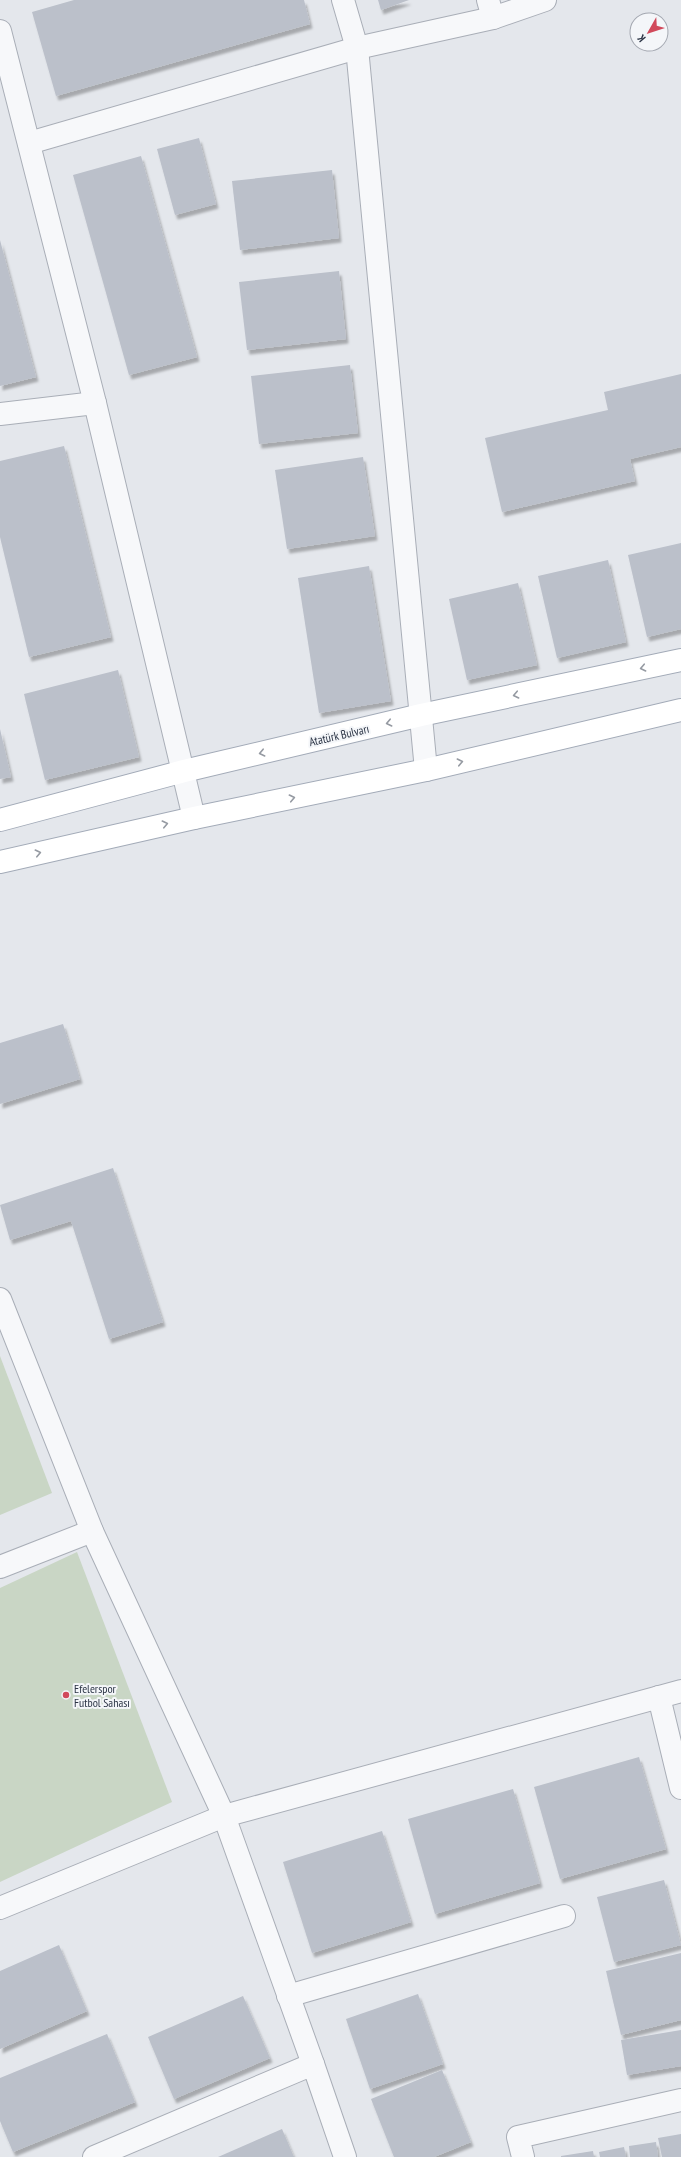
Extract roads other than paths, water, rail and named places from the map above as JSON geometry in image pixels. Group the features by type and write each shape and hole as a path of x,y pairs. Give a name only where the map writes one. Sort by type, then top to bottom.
{"main road":[{"name":"Atatürk Bulvarı","path":"0,820 184,771 421,715 681,660"},
{"path":"0,862 194,818 426,770 681,710"}],"street":[{"path":"343,0 357,48 426,770"},
{"path":"29,143 491,9 546,0"},
{"path":"0,31 95,403 194,818"},
{"path":"0,414 95,403"},
{"path":"0,1300 92,1531 224,1816 345,2157"},
{"path":"0,1567 92,1531"},
{"path":"0,1908 224,1816 681,1691"},
{"path":"659,1697 681,1788"},
{"path":"288,1996 564,1916"},
{"path":"94,2157 313,2064"},
{"path":"523,2157 518,2137 681,2100"}],"place":[{"name":"Efelerspor Futbol Sahası","path":"66,1695"}]}
